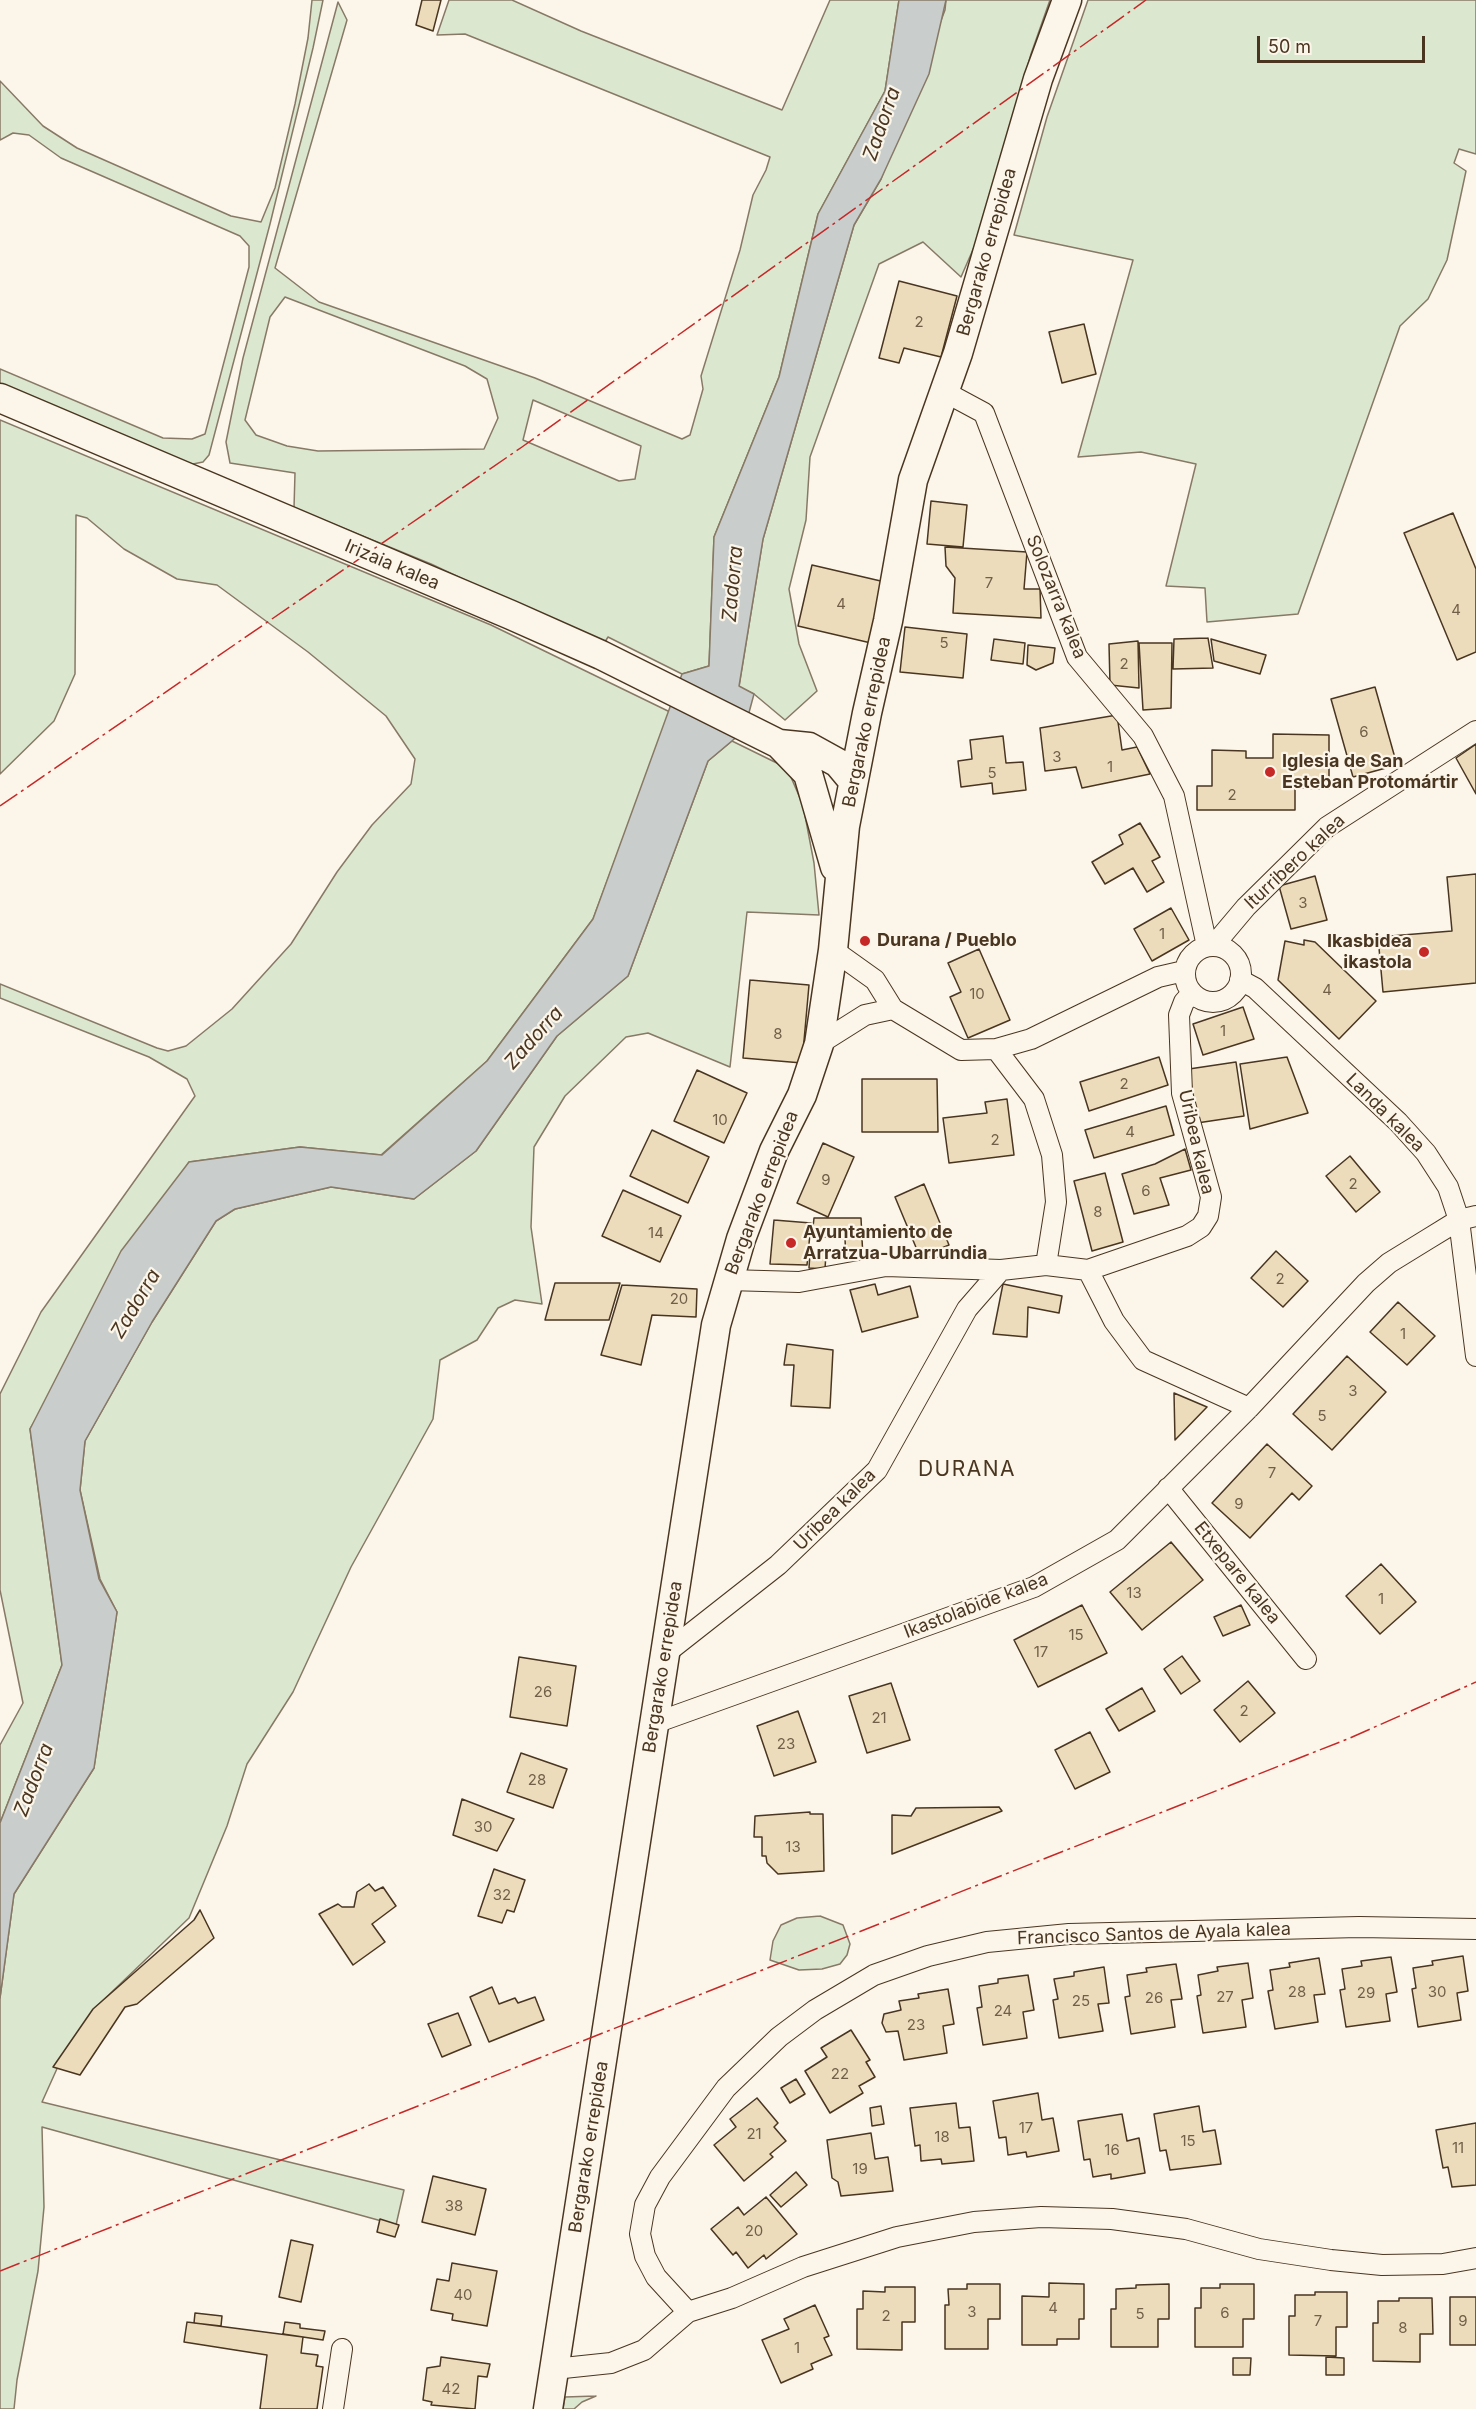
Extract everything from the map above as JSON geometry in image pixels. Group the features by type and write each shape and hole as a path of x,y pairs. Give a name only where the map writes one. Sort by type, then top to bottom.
{"street":[{"name":"Bergarako errepidea","path":"548,2409 716,1325 728,1280 774,1151 802,1095 819,1044 833,950 838,878 853,781 888,621 913,480 945,392 1038,79 1067,0"},
{"name":"Solozarra kalea","path":"945,392 984,413 1077,657 1143,736 1174,796 1211,945"},
{"name":"Irizaia kalea","path":"0,398 601,655 780,744 809,747 814,763 853,781"},
{"path":"838,878 814,763 839,750 849,741 867,713"},
{"name":"Iturribero kalea","path":"1211,945 1246,907 1328,827 1476,731"},
{"path":"1211,945 1224,947 1237,959 1241,968 1240,980 1233,994 1217,1002 1208,1002 1192,993 1187,985 1184,971 1192,954 1211,945"},
{"path":"833,950 875,980 893,1009 961,1050 996,1049 1031,1039 1158,977 1184,971"},
{"name":"Landa kalea","path":"1240,980 1255,988 1412,1137 1426,1153 1448,1187 1467,1218 1476,1356"},
{"name":"Uribea kalea","path":"728,1280 799,1282 886,1266 1000,1270 1046,1265 1088,1270 1187,1236 1201,1227 1208,1216 1211,1197 1182,1093 1179,1015 1184,1002 1192,993"},
{"path":"819,1044 865,1015 893,1009"},
{"path":"996,1049 1034,1099 1052,1155 1056,1202 1046,1265"},
{"name":"Ikastolabide kalea","path":"655,1723 1034,1587 1117,1540 1249,1408 1366,1282 1389,1263 1467,1218"},
{"name":"Uribea kalea","path":"666,1653 778,1565 877,1470 967,1309 1000,1270"},
{"path":"1088,1270 1114,1321 1143,1360 1249,1408"},
{"name":"Etxepare kalea","path":"1168,1488 1306,1659"},
{"name":"Francisco Santos de Ayala kalea","path":"688,2312 656,2277 645,2256 640,2234 645,2205 660,2177 726,2088 779,2037 815,2010 874,1975 927,1956 987,1942 1070,1934 1359,1927 1476,1929"},
{"path":"554,2369 611,2363 644,2350 688,2312 732,2298 803,2267 897,2236 974,2222 1018,2219 1112,2219 1186,2229 1270,2250 1382,2265 1443,2264 1476,2258"},
{"path":"333,2409 342,2349"}],"green space":[{"path":"312,0 323,0 313,48 270,224 209,455 203,462 193,464 178,461 0,387 0,369 163,438 192,439 205,434 249,267 249,246 240,236 61,158 29,135 13,133 0,140 0,81 43,126 77,148 231,216 261,222 275,188 295,104 308,38"},
{"path":"449,0 512,0 581,31 782,110 830,0 899,0 885,91 818,214 779,377 714,537 709,666 682,674 608,637 603,645 431,564 294,508 295,473 230,463 226,442 243,358 338,2 347,20 275,268 319,302 535,378 682,439 690,435 703,389 701,376 740,250 753,195 770,157 465,34 437,35","holes":["285,297 465,366 487,379 498,418 484,449 318,451 287,446 256,435 245,420 270,317","533,400 641,446 635,479 619,481 523,440"]},
{"path":"946,0 1050,0 1031,54 982,229 961,277 923,242 879,264 810,457 806,520 789,589 799,644 817,691 785,720 754,694 739,687 763,539 854,225 881,179 945,10"},
{"path":"1088,0 1476,0 1476,154 1459,149 1454,163 1466,171 1447,260 1428,299 1400,326 1298,614 1207,622 1205,588 1166,586 1196,464 1141,452 1078,457 1133,260 1014,235 1047,117"},
{"path":"0,420 491,625 670,712 593,919 487,1061 381,1155 300,1147 189,1162 30,1429 62,1665 0,1823 0,1745 23,1703 0,1590 0,1394 41,1312 195,1096 187,1079 149,1057 0,998 0,984 157,1048 168,1051 186,1046 232,1009 291,944 337,872 372,825 411,784 415,759 386,716 308,652 217,585 177,579 124,549 87,518 76,515 75,674 54,721 0,774"},
{"path":"732,741 787,768 803,805 814,863 819,915 747,912 730,1067 648,1033 626,1037 565,1096 534,1147 531,1227 542,1304 515,1300 498,1308 477,1340 440,1360 433,1419 351,1567 293,1692 247,1764 227,1826 189,1918 94,2009 60,2062 42,2102 404,2190 396,2225 42,2127 44,2207 38,2271 17,2380 14,2409 0,2409 0,1998 14,1894 94,1768 117,1612 100,1579 80,1490 85,1441 152,1322 216,1221 235,1209 331,1187 414,1199 476,1151 557,1036 628,976 708,761"},
{"path":"820,1916 843,1925 850,1944 847,1955 840,1964 822,1969 799,1970 770,1960 773,1941 781,1925 797,1918"},
{"path":"596,2396 582,2402 574,2409 563,2409 565,2397"}],"water":[{"name":"Zadorra","path":"899,0 946,0 929,74 881,179 854,225 763,539 739,686 754,694 747,720 739,735 708,761 628,976 557,1036 476,1151 414,1199 331,1187 235,1209 216,1221 152,1322 85,1441 80,1490 99,1579 117,1612 94,1768 14,1894 0,1998 0,1823 62,1665 30,1429 121,1251 189,1162 300,1147 382,1155 487,1061 593,919 682,674 709,666 714,537 779,377 818,214 885,91"}],"building":[{"path":"422,0 441,0 433,31 416,25"},
{"path":"899,281 957,296 941,357 904,348 899,363 879,358"},
{"path":"1084,324 1096,374 1062,383 1049,332"},
{"path":"931,501 967,505 963,547 927,544"},
{"path":"1453,513 1476,569 1476,652 1457,660 1404,533"},
{"path":"945,547 1027,552 1024,589 1040,589 1041,618 953,613 955,578 946,566"},
{"path":"812,565 885,582 871,643 798,626"},
{"path":"905,627 967,634 963,678 900,672"},
{"path":"1208,638 1213,668 1173,669 1174,639"},
{"path":"994,639 1025,643 1023,664 991,660"},
{"path":"1211,639 1266,655 1260,674 1214,661"},
{"path":"1138,641 1139,688 1110,685 1109,644"},
{"path":"1139,643 1172,643 1171,708 1143,710"},
{"path":"1028,645 1055,648 1053,663 1036,670 1027,665"},
{"path":"1375,687 1397,765 1353,777 1331,699"},
{"path":"1117,715 1122,750 1137,747 1150,774 1082,788 1076,767 1045,771 1040,728"},
{"name":"Iglesia de San Esteban Protomártir","path":"1273,734 1329,735 1329,789 1295,788 1295,810 1197,810 1197,786 1212,786 1212,750 1246,751 1246,758 1273,758"},
{"path":"1003,736 1006,763 1023,762 1026,790 993,794 992,783 961,787 958,761 972,759 970,740"},
{"path":"1476,744 1476,794 1456,758"},
{"path":"1140,823 1160,857 1152,861 1164,882 1147,892 1133,868 1105,884 1092,862 1123,844 1119,835"},
{"path":"1476,874 1476,983 1383,992 1378,937 1452,931 1447,877"},
{"path":"1315,876 1327,920 1291,929 1279,886"},
{"path":"1171,908 1189,940 1152,961 1134,929"},
{"path":"1304,940 1315,942 1376,1001 1339,1039 1278,980 1285,941 1304,945"},
{"path":"979,949 1010,1020 968,1038 950,997 961,992 948,963"},
{"path":"750,980 809,985 802,1063 743,1058"},
{"path":"1243,1007 1254,1039 1203,1055 1193,1024"},
{"path":"1159,1057 1168,1085 1089,1111 1080,1082"},
{"path":"1287,1057 1308,1113 1250,1129 1240,1064"},
{"path":"1236,1062 1244,1116 1197,1123 1189,1069"},
{"path":"697,1070 747,1093 724,1143 674,1121"},
{"path":"862,1079 937,1079 938,1132 862,1132"},
{"path":"1007,1099 1014,1155 949,1163 943,1118 987,1113 985,1102"},
{"path":"1166,1106 1174,1135 1094,1158 1085,1130"},
{"path":"652,1130 709,1157 688,1203 630,1176"},
{"path":"823,1143 854,1157 828,1217 797,1203"},
{"path":"1185,1149 1191,1170 1160,1178 1169,1205 1134,1214 1122,1174 1155,1164"},
{"path":"1350,1156 1380,1192 1356,1212 1326,1176"},
{"path":"1105,1173 1123,1242 1092,1251 1074,1181"},
{"path":"924,1184 949,1245 920,1257 895,1197"},
{"path":"623,1190 681,1216 660,1262 602,1236"},
{"path":"814,1218 861,1218 863,1259 846,1259 845,1239 812,1236"},
{"name":"Ayuntamiento de Arratzua-Ubarrundia","path":"774,1220 811,1223 807,1265 770,1264"},
{"path":"1276,1251 1308,1281 1283,1307 1251,1278"},
{"path":"810,1253 826,1253 825,1269 809,1268"},
{"path":"555,1283 620,1283 609,1320 545,1320"},
{"path":"875,1284 878,1295 910,1286 918,1317 862,1332 850,1290"},
{"path":"1003,1284 1062,1296 1059,1313 1028,1307 1027,1337 993,1334"},
{"path":"622,1285 697,1289 696,1317 652,1315 641,1365 601,1355"},
{"path":"1398,1302 1435,1336 1407,1365 1370,1332"},
{"path":"787,1344 833,1350 830,1408 791,1406 794,1365 784,1365"},
{"path":"1347,1356 1386,1392 1332,1450 1293,1414"},
{"path":"1174,1393 1207,1407 1175,1440"},
{"path":"1267,1444 1312,1486 1299,1500 1292,1493 1250,1538 1212,1503"},
{"path":"1171,1542 1203,1580 1142,1630 1110,1592"},
{"path":"1381,1564 1416,1602 1380,1634 1346,1596"},
{"path":"1082,1605 1107,1653 1038,1687 1014,1640"},
{"path":"1241,1605 1250,1625 1223,1636 1214,1617"},
{"path":"1182,1656 1200,1681 1181,1694 1164,1669"},
{"path":"519,1657 576,1666 567,1726 510,1717"},
{"path":"1248,1681 1275,1713 1240,1742 1214,1710"},
{"path":"891,1683 910,1740 867,1753 849,1696"},
{"path":"1142,1688 1155,1711 1119,1731 1106,1709"},
{"path":"798,1711 816,1762 774,1776 757,1726"},
{"path":"1090,1732 1110,1772 1075,1789 1055,1750"},
{"path":"521,1753 567,1769 553,1808 507,1792"},
{"path":"462,1799 514,1819 497,1851 453,1835"},
{"path":"999,1807 1002,1811 892,1854 892,1815 911,1816 916,1808"},
{"path":"810,1812 810,1814 823,1814 824,1871 778,1874 767,1863 766,1856 762,1856 762,1837 754,1837 755,1816"},
{"path":"494,1869 525,1880 514,1912 507,1910 502,1923 478,1916"},
{"path":"369,1884 375,1891 383,1887 396,1906 372,1924 385,1942 353,1965 319,1914 338,1904 342,1907 354,1907 357,1892"},
{"path":"200,1910 214,1938 137,2004 125,2007 80,2075 53,2067 93,2009 194,1920"},
{"path":"1463,1956 1468,1991 1457,1993 1461,2020 1418,2027 1412,1989 1416,1988 1413,1968 1433,1965 1432,1961"},
{"path":"1391,1957 1397,1992 1386,1994 1390,2021 1346,2027 1340,1990 1345,1989 1342,1969 1362,1966 1361,1961"},
{"path":"1319,1958 1325,1994 1314,1995 1318,2022 1275,2029 1268,1991 1273,1990 1270,1970 1290,1967 1289,1963"},
{"path":"1248,1963 1253,1998 1242,2000 1246,2027 1203,2033 1197,1996 1201,1995 1198,1975 1218,1971 1217,1967"},
{"path":"1176,1964 1182,1999 1171,2000 1175,2027 1131,2034 1125,1997 1130,1996 1127,1975 1147,1972 1146,1968"},
{"path":"1104,1967 1109,2003 1098,2004 1103,2031 1059,2038 1053,2000 1058,1999 1054,1979 1074,1976 1074,1972"},
{"path":"1028,1975 1034,2010 1023,2012 1027,2038 983,2045 977,2008 982,2007 979,1986 998,1983 998,1979"},
{"path":"492,1987 499,2004 515,1998 518,2003 535,1997 544,2020 489,2042 470,1997"},
{"path":"948,1989 954,2024 943,2026 947,2053 904,2060 898,2031 886,2032 882,2023 884,2014 901,2010 899,2001 919,1998 918,1994"},
{"path":"458,2013 471,2045 442,2057 428,2024"},
{"path":"851,2030 870,2060 866,2062 875,2077 859,2086 863,2093 830,2113 805,2071 827,2057 821,2048"},
{"path":"796,2079 805,2094 790,2103 781,2088"},
{"path":"1038,2093 1042,2120 1053,2118 1059,2151 1027,2157 1026,2152 1008,2155 1006,2137 999,2138 993,2101"},
{"path":"757,2098 778,2123 774,2127 786,2141 770,2154 773,2157 744,2181 714,2145 736,2127 730,2119"},
{"path":"956,2103 959,2128 970,2127 974,2161 942,2164 941,2159 921,2161 920,2145 915,2146 910,2108"},
{"path":"881,2106 884,2124 872,2126 870,2108"},
{"path":"1199,2106 1203,2132 1215,2130 1221,2164 1170,2170 1166,2150 1160,2151 1154,2114"},
{"path":"1122,2114 1127,2141 1139,2138 1145,2173 1111,2179 1111,2174 1093,2177 1090,2159 1084,2160 1078,2121"},
{"path":"1476,2123 1476,2185 1452,2187 1448,2167 1443,2168 1436,2130"},
{"path":"871,2133 875,2159 888,2157 893,2191 841,2196 838,2182 832,2178 827,2140"},
{"path":"796,2172 807,2185 781,2207 770,2195"},
{"path":"433,2176 486,2189 475,2235 422,2222"},
{"path":"766,2197 797,2234 766,2259 764,2255 748,2268 736,2252 733,2255 711,2229 738,2207 744,2215"},
{"path":"380,2219 399,2225 395,2237 377,2232"},
{"path":"291,2240 313,2245 301,2302 279,2297"},
{"path":"452,2263 497,2271 487,2326 452,2320 453,2314 431,2310 437,2279 449,2281"},
{"path":"1049,2283 1084,2284 1084,2319 1079,2319 1079,2339 1057,2339 1057,2345 1022,2345 1022,2296 1049,2297"},
{"path":"967,2284 1000,2284 1000,2319 988,2319 988,2349 945,2349 945,2305 949,2305 948,2289 967,2289"},
{"path":"1169,2284 1169,2319 1158,2319 1158,2347 1111,2347 1111,2309 1116,2309 1116,2289 1136,2288 1136,2285"},
{"path":"1220,2284 1254,2284 1254,2319 1243,2319 1243,2347 1195,2347 1195,2308 1201,2308 1201,2288 1220,2288"},
{"path":"885,2287 915,2287 915,2322 902,2322 902,2350 857,2349 857,2309 863,2309 863,2291 885,2292"},
{"path":"1315,2292 1347,2292 1347,2327 1336,2327 1336,2356 1289,2355 1289,2316 1295,2316 1295,2295 1315,2295"},
{"path":"1450,2297 1476,2297 1476,2345 1450,2345"},
{"path":"1399,2298 1432,2298 1433,2334 1420,2334 1420,2362 1373,2361 1373,2323 1378,2323 1378,2301 1399,2301"},
{"path":"815,2305 829,2336 824,2338 832,2355 811,2364 813,2369 781,2383 762,2340 789,2329 784,2319"},
{"path":"195,2313 222,2316 221,2326 194,2323"},
{"path":"187,2322 303,2337 301,2353 318,2355 316,2366 323,2367 317,2409 260,2409 267,2355 184,2342"},
{"path":"285,2322 300,2324 300,2328 325,2331 323,2340 283,2334"},
{"path":"441,2357 490,2364 487,2377 478,2376 475,2409 431,2405 432,2402 423,2400 427,2368 440,2366"},
{"path":"1326,2357 1344,2358 1344,2375 1326,2375"},
{"path":"1233,2358 1251,2358 1250,2375 1233,2375"}],"power":[{"path":"0,806 522,447 1146,0"},
{"path":"0,2271 1350,1738 1476,1682"}],"place":[{"name":"Iglesia de San Esteban Protomártir","path":"1270,772"},
{"name":"Durana / Pueblo","path":"865,941"},
{"name":"Ikasbidea ikastola","path":"1424,952"},
{"name":"Ayuntamiento de Arratzua-Ubarrundia","path":"791,1243"}],"district":[{"name":"DURANA","path":"967,1470"}]}
